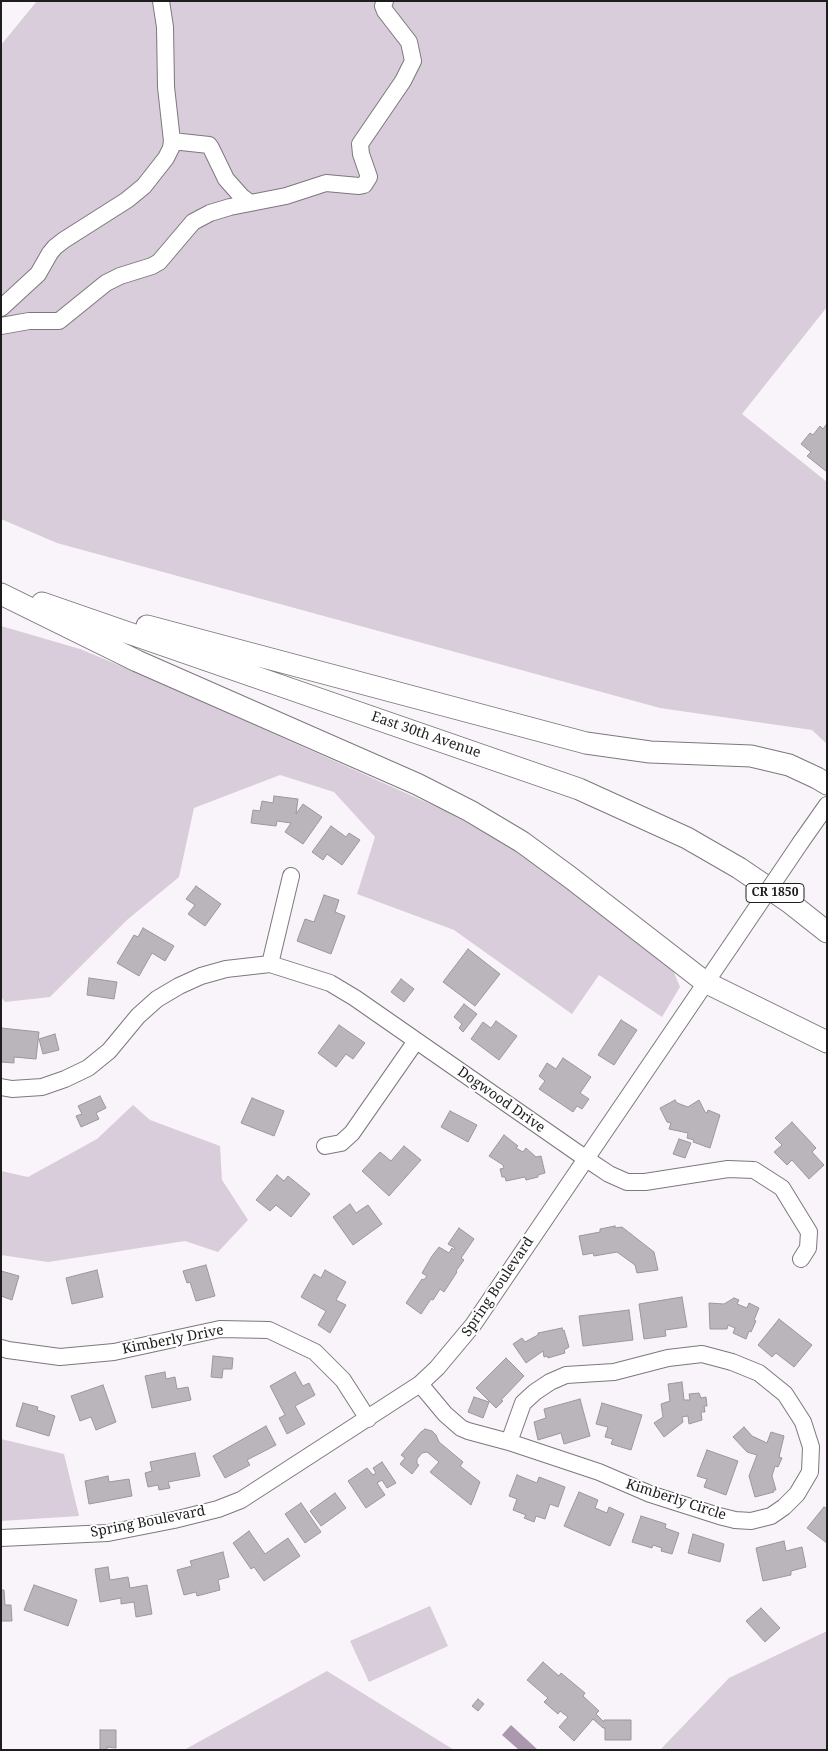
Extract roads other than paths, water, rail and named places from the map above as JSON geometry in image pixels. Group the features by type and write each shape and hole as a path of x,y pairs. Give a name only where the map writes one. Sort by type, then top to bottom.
{"main road":[{"name":"East 30th Avenue","path":"1,588 11,595 571,786 631,811 687,838 789,902 827,932"},
{"path":"11,595 131,622 586,743 650,752 751,756 789,765 827,784"},
{"path":"11,595 137,661 417,784 470,811 522,842 564,872 705,982 827,1042"}],"street":[{"path":"1,308 38,274 55,247 144,186 166,158 172,141 166,87 165,28 161,1"},
{"path":"1,326 29,321 59,321 106,283 159,262 193,222 210,213 286,196 326,183 359,186 368,181 369,174 361,154 360,144 403,81 413,61 409,42 387,15 383,6 385,1"},
{"path":"172,141 208,145 226,179 242,198 239,205"},
{"name":"Spring Boulevard","path":"1,1538 108,1533 174,1520 242,1500 420,1384 443,1362 474,1324 827,804"},
{"path":"270,964 291,876"},
{"name":"Dogwood Drive","path":"1,1087 12,1089 42,1087 65,1079 88,1068 109,1051 138,1016 157,999 179,986 202,976 226,969 270,964 330,983 355,998 585,1158 609,1174 627,1182 645,1182 728,1169 754,1170 782,1188 809,1232 808,1248 801,1259"},
{"path":"325,1146 341,1143 352,1133 416,1041"},
{"name":"Kimberly Drive","path":"1,1348 60,1357 114,1352 220,1329 269,1330 315,1352 343,1380 368,1419"},
{"name":"Kimberly Circle","path":"420,1384 445,1414 461,1428 599,1472 650,1494 734,1520 751,1521 771,1516 778,1512 797,1494 810,1472 811,1447 802,1422 785,1394 760,1373 732,1362 702,1354 668,1358 614,1372 566,1375 550,1382 523,1403 509,1442"}]}
